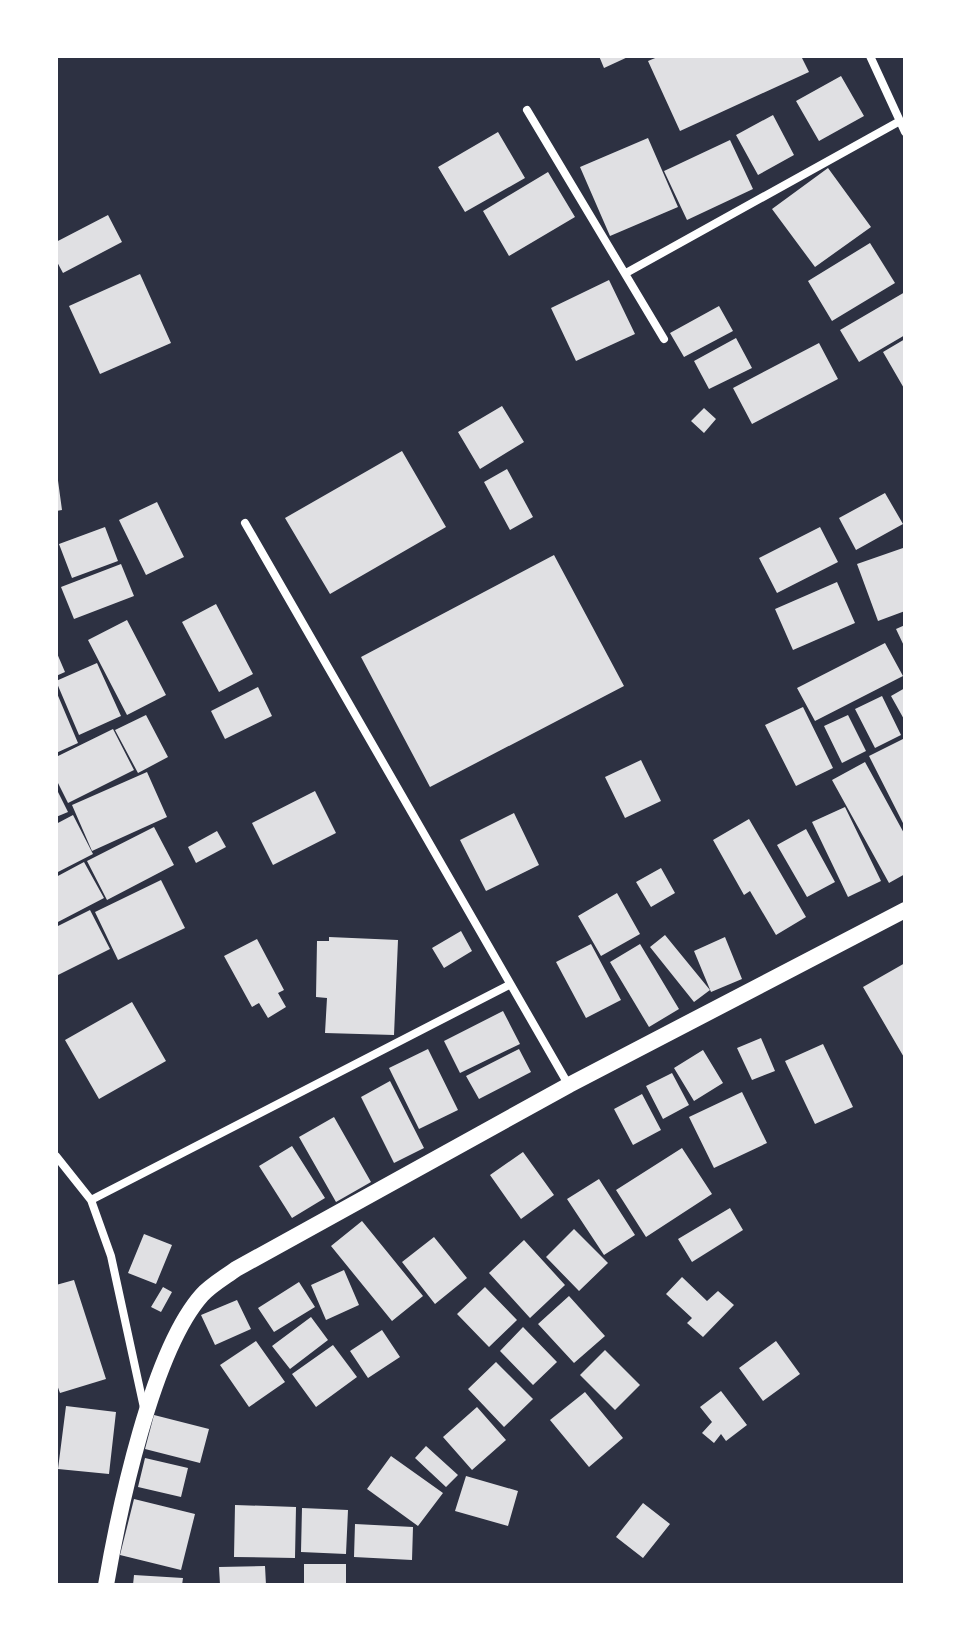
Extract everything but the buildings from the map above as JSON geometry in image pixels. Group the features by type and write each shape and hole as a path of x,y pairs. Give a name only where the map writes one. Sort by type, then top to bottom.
{"main road":[{"path":"106,1585 154,1389 177,1330 202,1294 236,1269 569,1085 905,910"}],"street":[{"path":"870,56 905,132"},
{"path":"527,110 664,339"},
{"path":"626,273 900,121"},
{"path":"245,523 569,1085"},
{"path":"91,1200 509,985"},
{"path":"56,1156 91,1200 125,1309 146,1420"}]}
